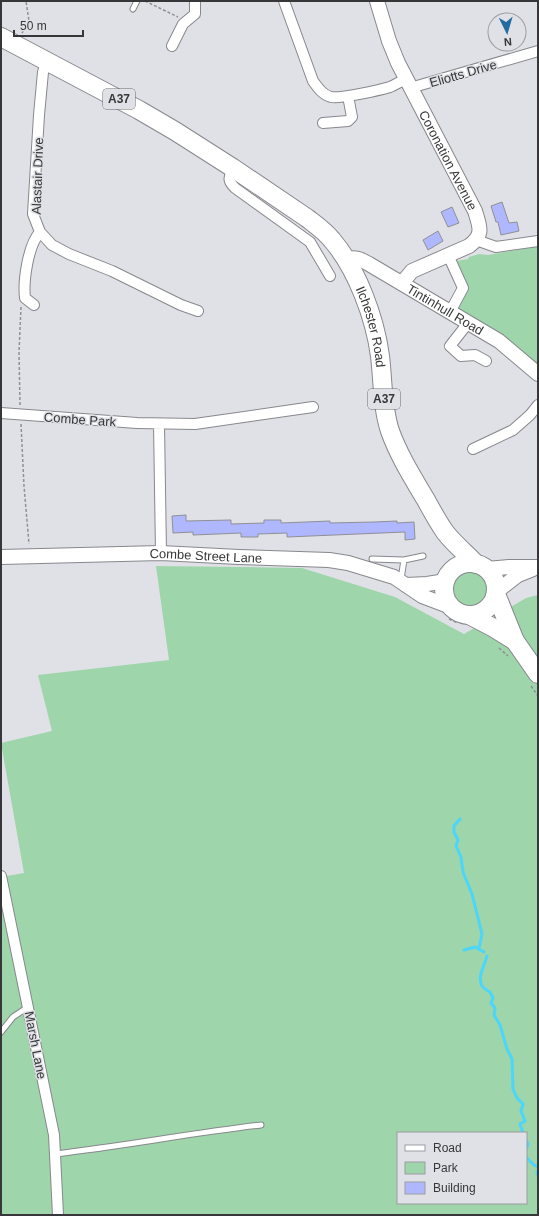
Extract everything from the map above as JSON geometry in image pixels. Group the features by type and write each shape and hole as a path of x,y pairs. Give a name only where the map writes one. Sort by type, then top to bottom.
{"highway":[{"name":"Ilchester Road","path":"8,41 162,123 200,146 318,226 331,238 346,259 362,292 376,333 386,411 393,438 404,462 444,531 481,567"},
{"name":"Ilchester Road","path":"444,531 448,578"},
{"path":"448,578 454,569 463,564 481,567"},
{"name":"A37","path":"481,567 493,578 496,585 496,593 515,641 534,678"},
{"name":"A37","path":"448,578 445,588 445,597 449,612 460,612 464,619 494,628 515,641"},
{"path":"464,619 485,610 493,601 496,593"}],"street":[{"path":"172,46 186,21 195,14 194,1"},
{"name":"Eliotts Drive","path":"284,1 313,81 319,90 332,97 348,96 409,84 417,86 537,54"},
{"name":"Coronation Avenue","path":"377,1 389,41 409,84 476,211 480,232 476,240"},
{"name":"Alastair Drive","path":"47,61 43,72 39,115 33,214 40,232 52,245 69,254 112,271 181,305 198,311"},
{"path":"323,122 348,121 352,117 348,96"},
{"path":"233,168 229,177 230,183 310,242 330,276"},
{"path":"34,305 25,298 24,286 27,264 36,237 40,232"},
{"path":"402,283 412,271 469,246 476,240 496,247 538,241"},
{"path":"448,255 463,288 450,312"},
{"name":"Tintinhull Road","path":"346,259 358,258 370,264 499,341 538,374"},
{"path":"468,323 450,346 462,356 475,355 486,361"},
{"path":"473,449 513,430 534,417 538,405"},
{"name":"Combe Park","path":"1,413 137,423 195,424 313,407"},
{"path":"159,424 161,552"},
{"name":"Combe Street Lane","path":"1,557 161,552 239,557 329,560 366,568 394,577 449,612"},
{"path":"481,567 538,567"},
{"path":"496,593 518,575 538,567"},
{"path":"403,584 427,584 448,578"},
{"name":"Marsh Lane","path":"1,876 54,1135 58,1215"}],"lane":[{"path":"133,9 137,1"},
{"path":"372,559 404,560 423,556"},
{"path":"403,584 404,560"},
{"path":"1,1032 13,1017 28,1006"},
{"path":"55,1154 261,1125"}],"path":[{"path":"8,41 29,21 26,1"},
{"path":"145,1 186,21"},
{"path":"25,298 21,302 19,352 20,415 30,556"},
{"path":"449,612 464,619"},
{"path":"499,648 513,660"},
{"path":"534,678 538,696"}],"green space":[{"path":"538,246 538,374 450,312 463,288 451,262 468,259 469,257 479,254 488,255"},
{"path":"156,566 302,568 395,597 464,634 526,598 538,595 538,1215 1,1215 1,877 24,873 1,743 52,731 38,675 169,660"},
{"path":"466,570 474,570 481,573 487,579 490,590 487,601 481,607 474,610 466,610 459,607 453,601 450,594 450,586 453,579 459,573"}],"building":[{"path":"502,202 509,223 517,222 519,231 501,235 498,222 496,222 491,206"},
{"path":"452,207 459,223 448,227 441,212"},
{"path":"438,231 443,241 428,250 423,240"},
{"path":"186,515 186,521 231,520 231,524 264,523 264,520 281,520 281,523 330,521 330,523 397,521 397,523 414,522 415,539 405,540 405,532 287,537 287,533 258,534 258,537 241,537 241,533 193,535 193,532 173,533 172,516"}],"waterway":[{"path":"460,819 454,826 454,832 458,840 456,846 461,857 463,872 472,894 482,934 479,948"},
{"path":"464,950 475,947 484,952"},
{"path":"487,956 480,978 482,986 490,992 493,997 491,1003 495,1008 494,1015 500,1025 507,1049 512,1059 513,1089 517,1098 523,1104 521,1111 525,1121 520,1124 523,1132"},
{"path":"527,1142 527,1147"},
{"path":"527,1158 538,1167"},
{"path":"538,1170 538,1176"}]}
